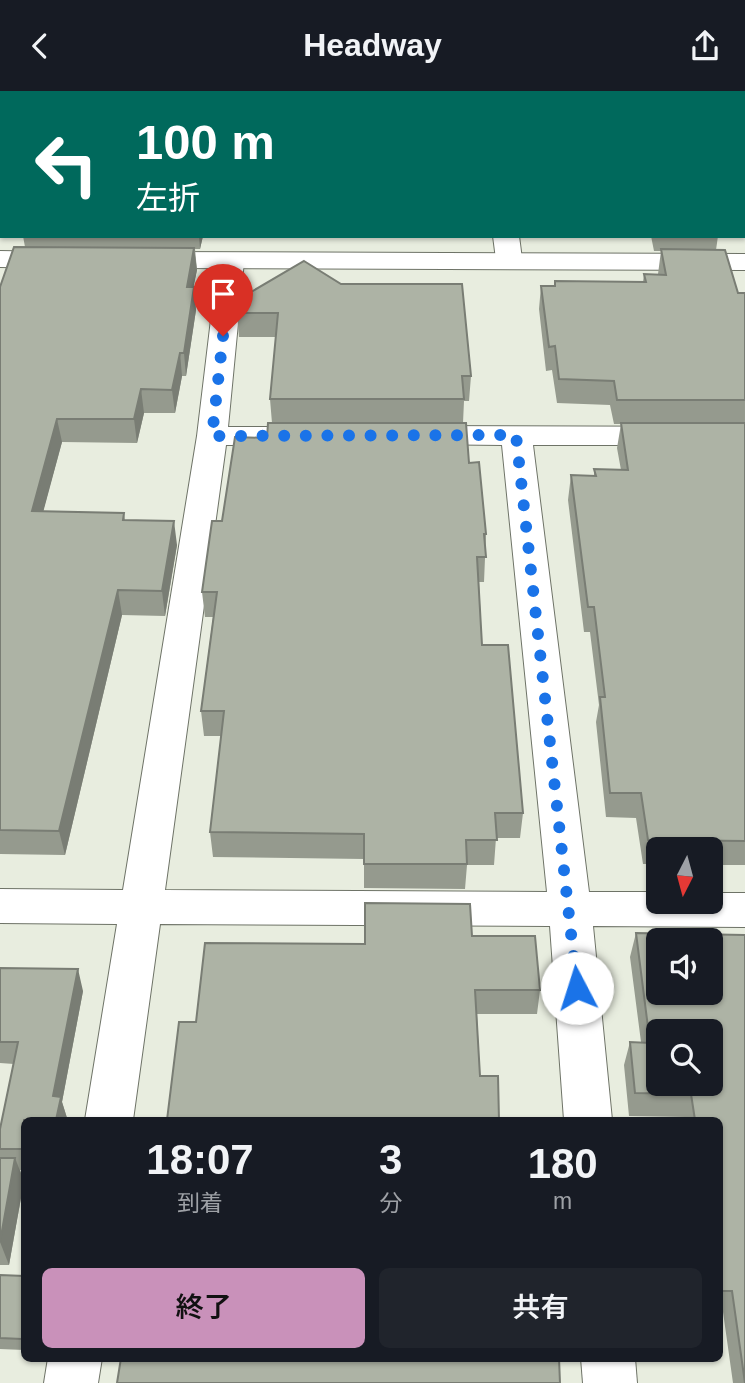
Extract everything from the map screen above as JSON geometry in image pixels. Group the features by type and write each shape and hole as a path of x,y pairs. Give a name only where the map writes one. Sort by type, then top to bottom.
{"street":[{"path":"122,260 230,261 508,248 745,262"},
{"path":"0,259 81,260"},
{"path":"110,1117 212,436 230,261"},
{"path":"516,435 570,909 588,1117"},
{"path":"212,436 350,436"},
{"path":"392,436 745,436"},
{"path":"0,906 745,910"},
{"path":"71,1383 74,1362"},
{"path":"608,1362 610,1383"}],"building":[{"path":"14,247 194,248 187,287 194,287 184,353 180,353 172,390 141,389 134,419 57,419 32,511 124,513 123,520 174,521 162,591 118,590 59,831 0,830 0,287"},
{"path":"661,249 725,250 738,293 745,293 745,400 617,400 614,381 559,379 555,346 549,347 541,286 555,286 555,281 646,282 644,274 666,275"},
{"path":"304,261 341,284 462,284 471,376 462,376 464,399 270,399 278,313 237,313 239,299"},
{"path":"268,423 466,423 469,463 479,462 486,534 486,557 477,557 482,645 508,645 523,813 495,813 497,840 466,840 467,864 364,864 364,834 210,832 224,711 201,711 217,592 202,592 212,521 222,521 235,437 267,438"},
{"path":"621,423 745,423 745,841 723,841 723,837 648,837 641,793 610,793 600,697 605,697 594,607 588,607 571,475 596,476 594,469 628,470"},
{"path":"365,903 470,904 472,936 535,936 540,990 475,990 480,1076 498,1076 499,1117 167,1117 179,1022 196,1022 205,943 365,944"},
{"path":"636,933 646,933 646,1005 723,1005 723,935 745,935 745,1383 732,1291 723,1291 723,1117 695,1117 691,1096 723,1096 723,1019 647,1019"},
{"path":"0,968 78,969 53,1096 61,1097 57,1117 21,1117 21,1149 0,1149 0,1129 18,1042 0,1042"},
{"path":"630,1042 646,1043 646,1093 635,1093"},
{"path":"0,1158 15,1158 0,1242"},
{"path":"0,1275 21,1276 21,1339 0,1338"},
{"path":"120,1362 559,1362 560,1383 117,1383"}],"route":[{"path":"223,336 212,436 516,435 577,988"}]}
